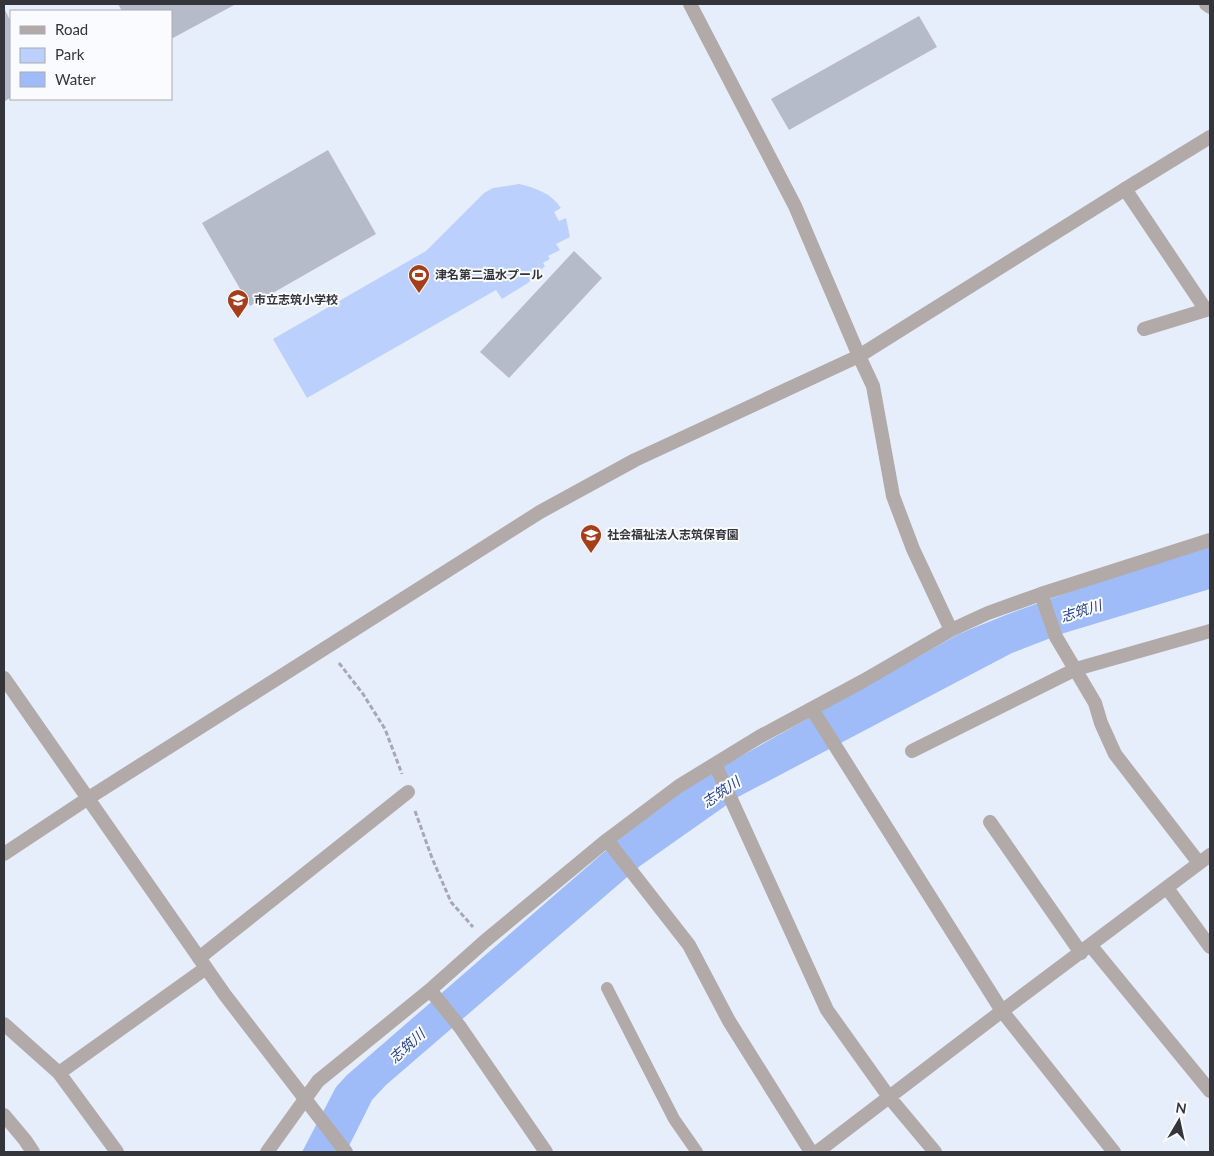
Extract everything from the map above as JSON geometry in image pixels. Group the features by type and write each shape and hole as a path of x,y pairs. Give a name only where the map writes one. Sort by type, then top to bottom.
{"street":[{"path":"690,4 796,206 873,386 893,496 913,550 951,630"},
{"path":"1206,4 1210,7"},
{"path":"4,854 87,799 540,512 635,460 859,356 1210,137"},
{"path":"1125,189 1206,310 1144,329"},
{"path":"266,1152 318,1081 430,990 485,941 606,840 680,786 715,764 951,630 1041,594 1210,540"},
{"path":"817,1152 1002,1010 1205,859 1115,754 1101,724 1095,703 1056,637 1041,594"},
{"path":"912,750 1076,669 1210,631"},
{"path":"4,678 225,995 346,1152"},
{"path":"812,709 1002,1010 1114,1152"},
{"path":"715,764 828,1010 889,1097 935,1152"},
{"path":"58,1073 202,963 408,792"},
{"path":"990,822 1086,949 1210,1091"},
{"path":"606,840 688,945 729,1021 811,1152"},
{"path":"1167,888 1210,947"},
{"path":"430,990 460,1028 546,1152"},
{"path":"4,1024 58,1073 117,1152"},
{"path":"4,1115 25,1140 32,1152"}],"lane":[{"path":"607,988 674,1119 697,1152"}],"path":[{"path":"326,647 363,694 385,729 432,858 451,902 485,941"}],"green space":[{"name":"津名第二温水プール","path":"519,184 537,189 553,198 561,208 554,212 559,221 566,218 570,237 556,244 560,250 548,256 550,259 543,263 545,266 528,283 502,299 496,290 307,398 273,339 426,251 484,193 493,188"}],"water":[{"name":"志筑川","path":"1210,547 1210,589 1061,634 1012,653 738,797 640,866 386,1085 372,1100 346,1152 302,1152 336,1087 347,1075 618,840 686,789 725,765 957,635 1114,577"}],"building":[{"path":"118,4 236,4 172,38 172,10 121,10"},
{"path":"4,8 10,20 10,98 4,102"},
{"path":"919,16 937,47 789,130 771,99"},
{"path":"328,150 376,234 250,306 202,223"},
{"path":"574,251 602,278 509,378 480,352"}],"place":[{"name":"津名第二温水プール","path":"419,294"},
{"name":"市立志筑小学校","path":"238,319"},
{"name":"社会福祉法人志筑保育園","path":"591,554"}]}
